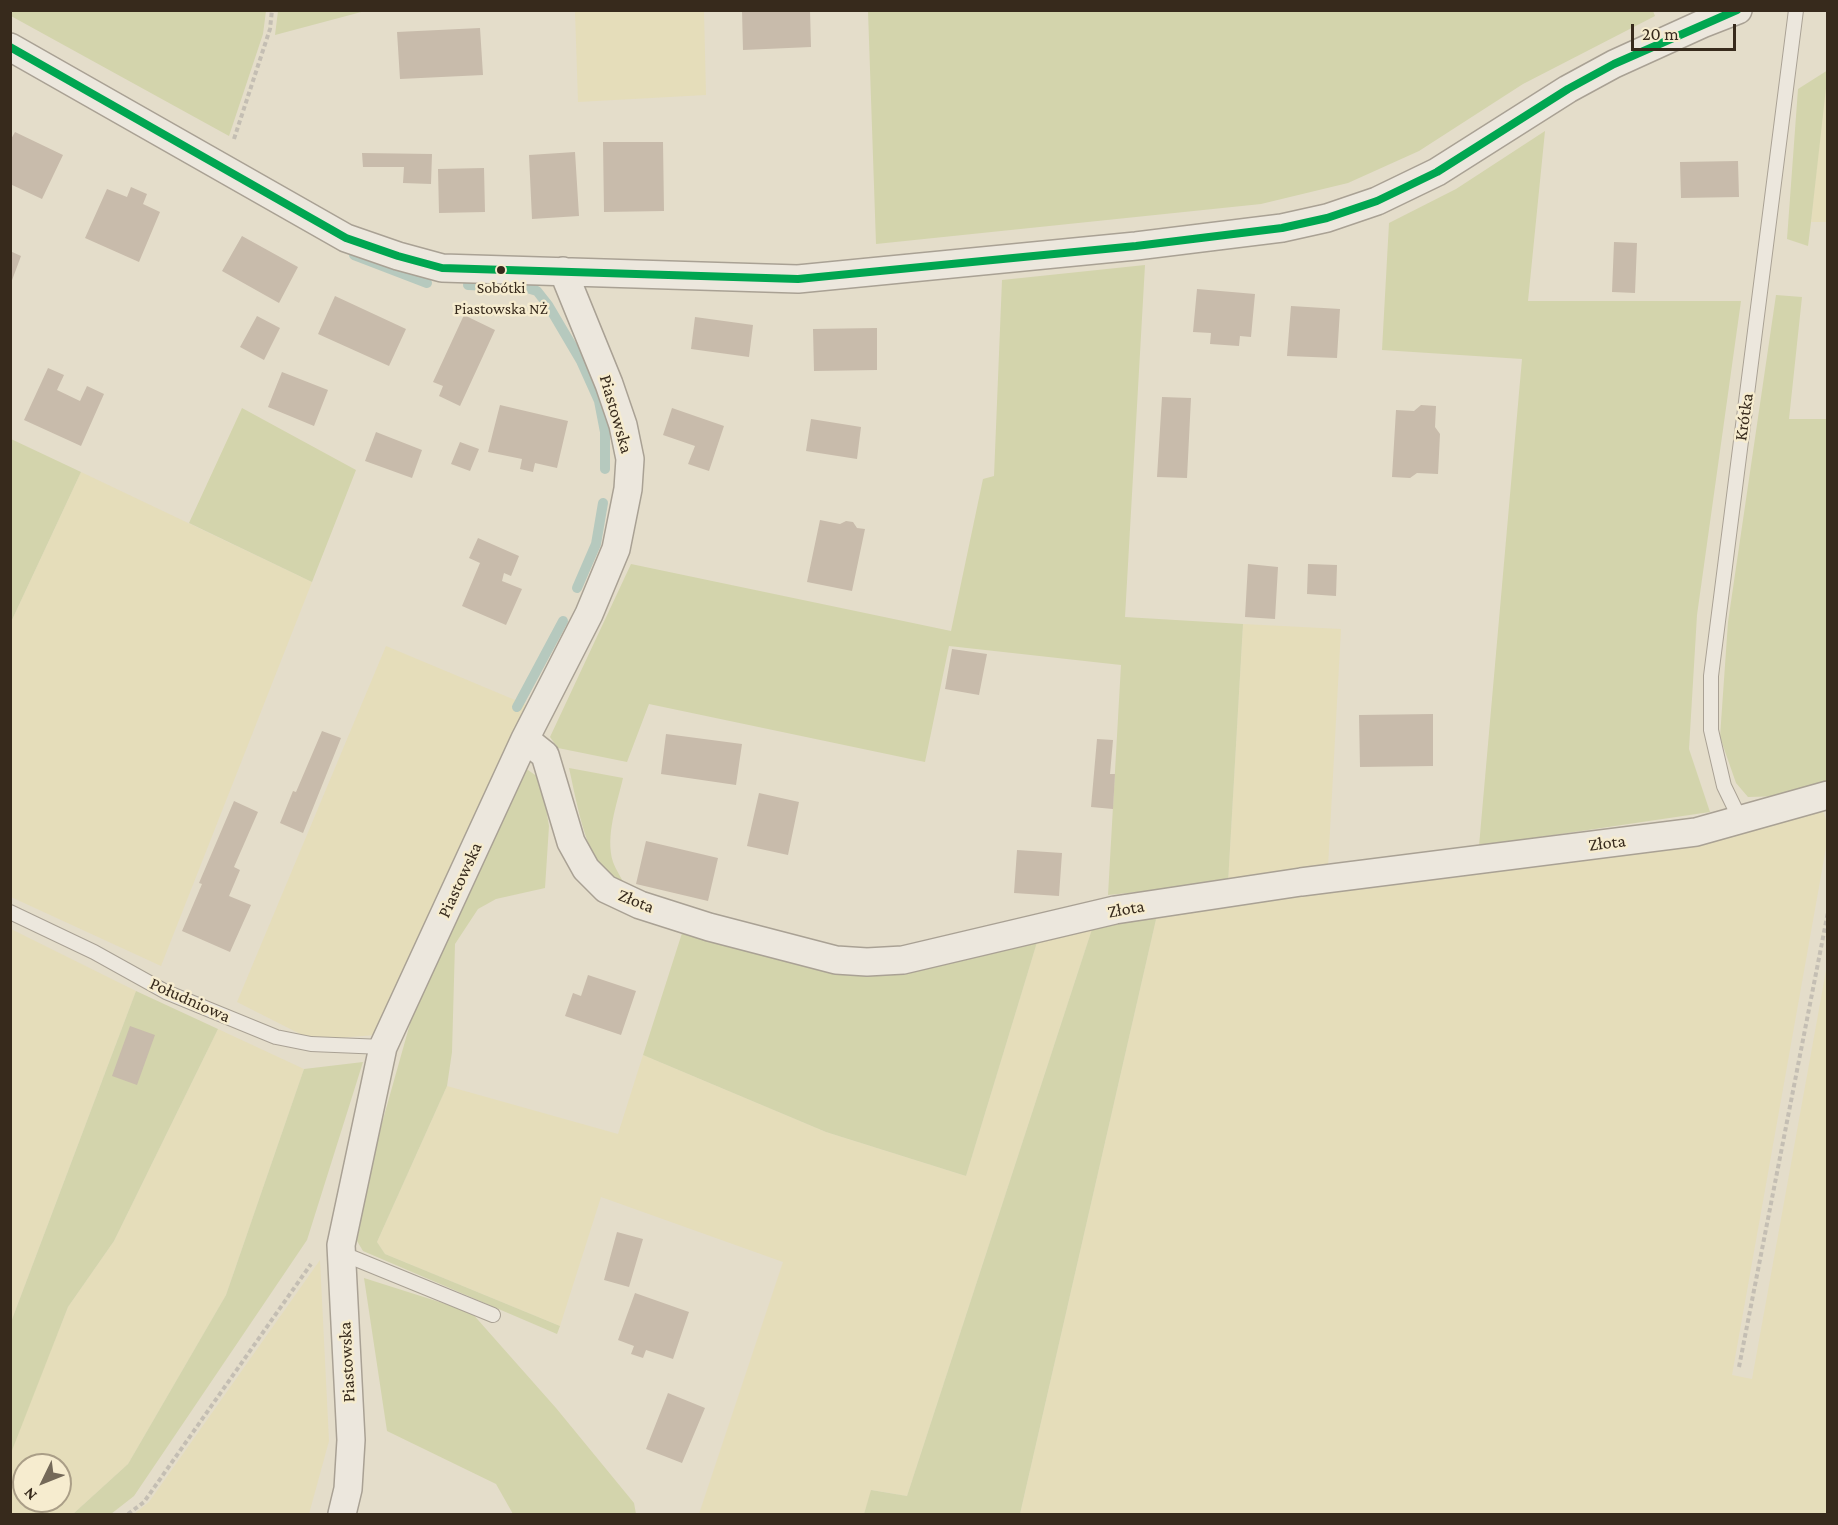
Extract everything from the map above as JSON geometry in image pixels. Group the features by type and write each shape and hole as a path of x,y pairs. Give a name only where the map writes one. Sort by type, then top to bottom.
{"street":[{"path":"10,47 346,238 398,256 442,268 798,279 1136,246 1282,228 1327,218 1377,201 1437,172 1568,89 1614,64 1738,10"},
{"name":"Piastowska","path":"342,1515 348,1489 351,1440 341,1249 382,1047 525,739 589,614 616,549 630,459 609,384 563,271"},
{"name":"Złota","path":"525,739 545,755 571,842 586,869 606,889 640,905 710,927 836,960 867,963 903,960 1115,910 1310,881 1696,832 1827,795"}],"lane":[{"name":"Krótka","path":"1740,819 1724,786 1711,730 1711,676 1796,10"},
{"name":"Południowa","path":"10,912 94,952 166,992 276,1037 311,1044 382,1047"},
{"path":"341,1249 493,1315"}],"path":[{"path":"224,168 270,29 272,10"},
{"path":"1739,1367 1827,912"},
{"path":"128,1515 144,1502 317,1254 341,1249"}],"shaded area":[{"path":"575,11 704,11 706,95 578,102"},
{"path":"1827,70 1827,222 1811,222"},
{"path":"81,472 312,582 161,966 11,897 11,622"},
{"path":"1243,624 1341,629 1328,867 1228,883"},
{"path":"386,646 527,705 376,1035 312,1040 237,1002"},
{"path":"1823,811 1827,822 1827,842 1732,1375 1752,1379 1827,965 1827,1514 1020,1514 1157,915 1710,838"},
{"path":"1093,926 907,1496 872,1490 864,1514 699,1514 783,1262 601,1197 560,1326 385,1254 377,1242 447,1086 618,1134 643,1055 826,1132 966,1176 1038,939"},
{"path":"11,929 136,991 11,1322"},
{"path":"218,1029 304,1069 226,1295 128,1464 73,1514 11,1514 10,1453 68,1307 114,1241"},
{"path":"320,1260 329,1441 309,1514 134,1514 149,1502"}],"green space":[{"path":"278,10 365,11 275,35"},
{"path":"10,11 266,11 263,34 229,136 11,16"},
{"path":"868,11 1653,11 1655,16 1523,84 1419,151 1348,183 1261,204 876,244"},
{"path":"1828,70 1808,246 1787,239 1798,89"},
{"path":"1545,131 1528,301 1741,301 1697,615 1689,749 1710,812 1479,846 1522,359 1382,350 1389,223 1456,189"},
{"path":"1145,265 1125,617 1243,624 1228,883 1108,895 1121,665 949,646 925,762 649,704 627,762 558,748 550,737 631,564 951,631 983,479 994,476 1002,280"},
{"path":"1776,295 1802,297 1789,419 1827,419 1827,787 1783,796 1748,797 1736,783 1720,737 1728,622"},
{"path":"242,408 356,470 312,582 189,523"},
{"path":"11,439 81,472 11,622"},
{"path":"525,768 541,779 549,826 545,888 496,899 478,909 455,944 452,1052 447,1086 377,1242 385,1254 560,1326 557,1334 363,1251 357,1241 373,1155 413,1013"},
{"path":"569,768 623,778 610,842 613,862 626,887 610,878 594,856 578,810"},
{"path":"1157,915 1020,1514 864,1514 871,1490 907,1496 1093,926"},
{"path":"683,930 852,975 924,965 1038,939 966,1176 826,1132 643,1055"},
{"path":"136,991 218,1029 114,1241 68,1307 11,1453 11,1322"},
{"path":"363,1062 307,1240 134,1496 111,1514 73,1514 128,1464 226,1295 304,1069"},
{"path":"364,1278 471,1312 556,1408 634,1503 636,1514 513,1514 496,1484 387,1431"}],"building":[{"path":"742,10 810,10 811,47 743,50"},
{"path":"480,28 483,75 400,79 397,32"},
{"path":"15,132 63,155 42,199 10,184 10,141"},
{"path":"603,142 663,142 664,211 604,212"},
{"path":"575,152 579,216 532,219 529,155"},
{"path":"362,153 432,154 431,184 403,183 404,167 363,167"},
{"path":"1738,161 1739,197 1681,198 1680,162"},
{"path":"484,168 485,212 439,213 438,169"},
{"path":"131,187 147,194 143,204 160,212 139,262 85,238 107,189 127,197"},
{"path":"242,236 298,267 279,303 222,271"},
{"path":"1614,242 1637,243 1635,293 1612,292"},
{"path":"10,251 21,256 11,283 10,283"},
{"path":"1197,289 1255,294 1251,337 1240,336 1239,346 1210,344 1211,333 1193,332"},
{"path":"335,296 406,329 389,366 318,334"},
{"path":"1291,306 1340,309 1337,358 1287,356"},
{"path":"464,315 495,330 460,406 439,396 443,386 433,382"},
{"path":"257,316 280,328 264,360 240,347"},
{"path":"695,317 753,325 749,357 691,349"},
{"path":"877,328 877,370 814,371 813,329"},
{"path":"48,368 64,375 57,390 80,401 87,386 104,394 81,446 24,420"},
{"path":"282,372 328,390 314,426 268,407"},
{"path":"1162,397 1191,398 1187,478 1157,477"},
{"path":"500,405 568,421 557,468 535,463 533,472 520,469 522,459 488,452"},
{"path":"1421,405 1436,406 1435,427 1440,434 1438,474 1417,473 1410,478 1392,477 1396,410 1414,411"},
{"path":"672,408 724,426 709,471 688,464 695,446 663,435"},
{"path":"811,419 861,427 857,459 806,451"},
{"path":"376,432 422,450 412,478 365,461"},
{"path":"460,442 479,449 470,471 451,464"},
{"path":"820,520 840,524 846,521 853,522 857,528 865,529 852,591 807,582"},
{"path":"478,538 519,556 511,576 504,573 502,581 522,589 506,625 462,606 480,563 469,558"},
{"path":"1248,564 1278,567 1275,619 1245,617"},
{"path":"1308,564 1337,565 1336,596 1307,594"},
{"path":"952,649 987,654 979,695 945,689"},
{"path":"1433,714 1433,766 1360,767 1359,715"},
{"path":"322,731 341,738 303,833 280,823"},
{"path":"666,734 742,744 736,785 661,774"},
{"path":"1097,739 1113,740 1110,774 1115,774 1113,809 1091,807"},
{"path":"759,793 799,802 788,855 747,846"},
{"path":"234,801 258,812 234,867 240,870 229,896 251,905 230,952 182,931 202,884 199,883"},
{"path":"646,841 718,858 708,901 636,884"},
{"path":"1017,850 1062,853 1059,896 1014,893"},
{"path":"588,975 636,991 621,1035 565,1016 573,993 581,996"},
{"path":"130,1026 155,1035 137,1085 112,1076"},
{"path":"617,1232 643,1239 629,1287 604,1280"},
{"path":"635,1293 689,1312 673,1359 646,1350 643,1358 631,1354 634,1346 618,1340"},
{"path":"668,1393 705,1408 682,1463 646,1449"}],"waterway":[{"path":"354,255 427,283"},
{"path":"468,285 527,288 537,291 548,305 581,361 599,401 605,432 605,469"},
{"path":"577,588 596,544 603,503"},
{"path":"517,707 563,621"}],"transit line":[{"path":"10,47 346,238 398,256 442,268 798,279 1136,246 1282,228 1327,218 1377,201 1437,172 1568,89 1614,64 1737,10"}],"place":[{"name":"Sobótki Piastowska NŻ","path":"501,270"}]}
